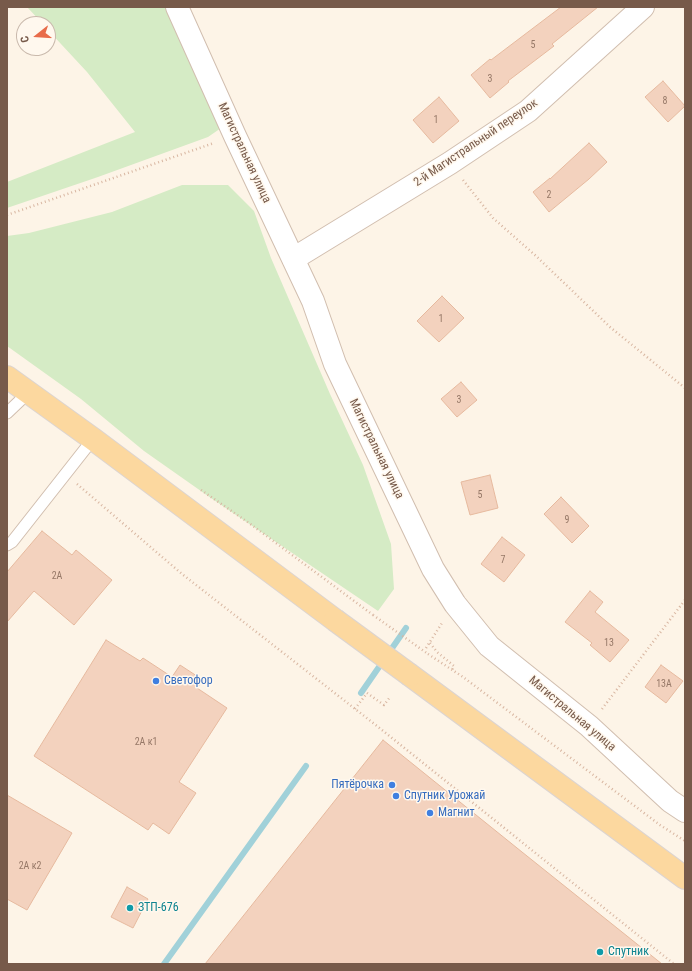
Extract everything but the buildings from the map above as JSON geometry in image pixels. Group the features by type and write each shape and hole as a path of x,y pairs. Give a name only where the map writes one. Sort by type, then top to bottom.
{"main road":[{"path":"7,377 93,439 335,620 685,878"}],"street":[{"name":"Магистральная улица","path":"177,7 313,302 335,364 433,569 455,604 489,646 590,726 670,801 685,811"},
{"name":"2-й Магистральный переулок","path":"293,259 450,164 528,111 643,7"}],"lane":[{"path":"7,412 29,392"},
{"path":"7,546 12,542 93,439"}],"path":[{"path":"7,215 236,136"},
{"path":"450,164 492,218 536,256 610,327 685,388"},
{"path":"66,474 178,571 355,709 674,964"},
{"path":"590,726 685,600"},
{"path":"426,648 455,604"},
{"path":"373,615 452,670 685,842"},
{"path":"430,642 437,652 454,666 452,670"},
{"path":"355,709 367,693 384,705 390,697"}],"green space":[{"path":"27,7 166,7 224,126 208,137 7,208 7,182 135,132 87,72 56,39 56,16 35,16"},
{"path":"182,185 228,185 254,211 271,258 330,394 363,465 391,544 394,589 378,611 144,451 81,399 7,346 7,236 29,233 112,212"}],"waterway":[{"path":"361,693 406,628"},
{"path":"164,964 306,766"}],"place":[{"name":"Светофор","path":"156,681"},
{"name":"Пятёрочка","path":"392,785"},
{"name":"Спутник Урожай","path":"396,796"},
{"name":"Магнит","path":"430,813"},
{"name":"ЗТП-676","path":"130,908"},
{"name":"Спутник","path":"600,952"}]}
